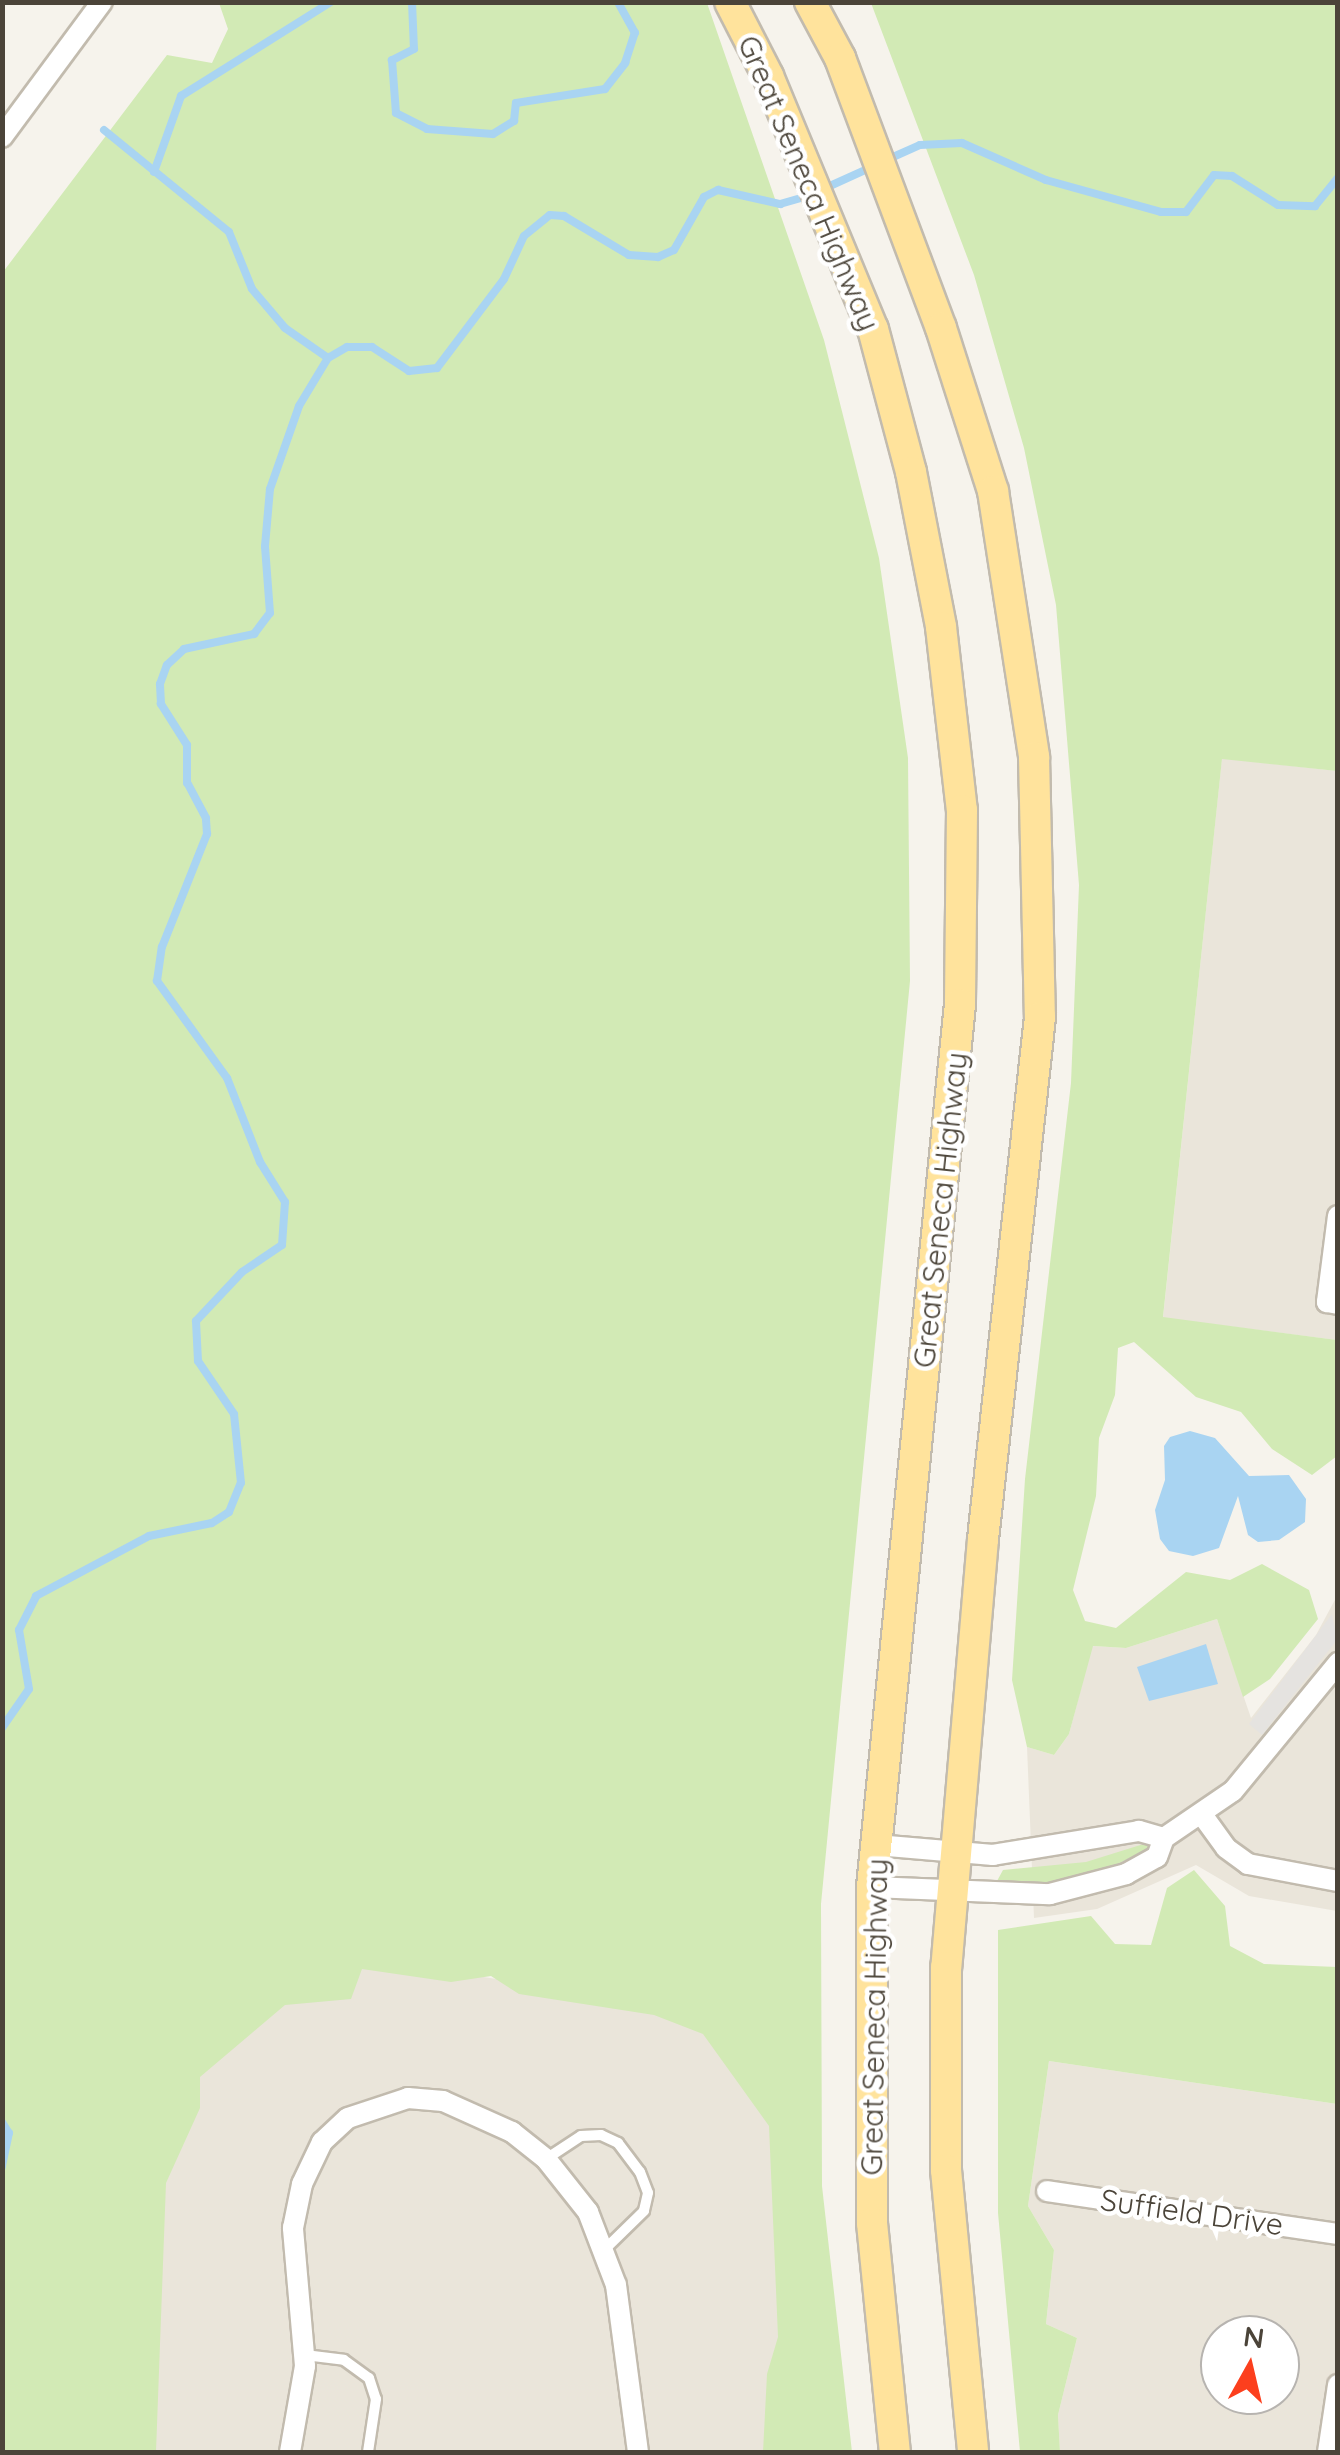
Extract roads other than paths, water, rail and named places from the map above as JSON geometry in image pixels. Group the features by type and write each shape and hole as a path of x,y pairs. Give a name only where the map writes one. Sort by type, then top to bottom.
{"main road":[{"name":"Great Seneca Highway","path":"730,2 768,76 873,329 911,472 941,627 962,810 960,1004 872,1888 872,2223 895,2452"},
{"path":"810,2 840,58 941,328 992,491 1012,592 1034,757 1042,917 1038,1036 950,1894 946,2170 973,2452"}],"street":[{"path":"2,136 102,2"},
{"path":"1338,1216 1327,1302 1338,1304"},
{"path":"872,1888 950,1894 1050,1894 1096,1885 1158,1857 1164,1838 1204,1816 1275,1744 1336,1668"},
{"path":"1204,1816 1226,1848 1248,1864 1338,1881"},
{"path":"876,1844 993,1855 1140,1831 1164,1838"},
{"path":"290,2452 305,2355 294,2228 302,2184 322,2142 348,2118 408,2098 443,2101 512,2132 546,2158 588,2212 605,2250 632,2374 638,2452"},
{"name":"Suffield Drive","path":"1047,2191 1338,2234"},
{"path":"1328,2452 1338,2384"}],"lane":[{"path":"546,2158 596,2134 618,2142 640,2172 648,2193 644,2210 605,2250"},
{"path":"305,2355 344,2360 369,2378 376,2399 368,2452"}],"water":[{"path":"1190,1431 1215,1438 1249,1476 1289,1475 1306,1499 1305,1522 1279,1540 1258,1542 1248,1535 1238,1496 1219,1548 1193,1556 1169,1551 1160,1539 1155,1510 1165,1480 1164,1446 1170,1437"},
{"path":"1206,1644 1218,1684 1149,1701 1137,1667"}],"waterway":[{"path":"154,172 181,96 331,2"},
{"path":"412,2 414,49 392,60 396,113 427,129 493,134 514,121 516,103 605,89 625,63 635,33 618,2"},
{"path":"104,130 229,232 252,289 285,328 328,358"},
{"path":"884,161 920,145 962,143 1046,180 1161,212 1186,212 1214,175 1232,176 1278,205 1315,206 1338,178"},
{"path":"821,190 872,167"},
{"path":"2,1728 29,1689 19,1630 36,1596 149,1536 212,1523 229,1512 241,1483 234,1414 198,1361 196,1321 242,1272 282,1245 285,1202 260,1162 227,1078 157,981 162,947 207,834 206,818 187,783 187,745 161,704 160,684 167,665 184,649 254,634 270,613 265,546 270,489 299,406 328,358 347,347 372,347 409,371 437,368 504,279 524,236 550,215 564,216 629,255 658,257 674,250 704,197 718,190 780,204 808,196"},
{"path":"2,2122 9,2133 2,2167"}]}
